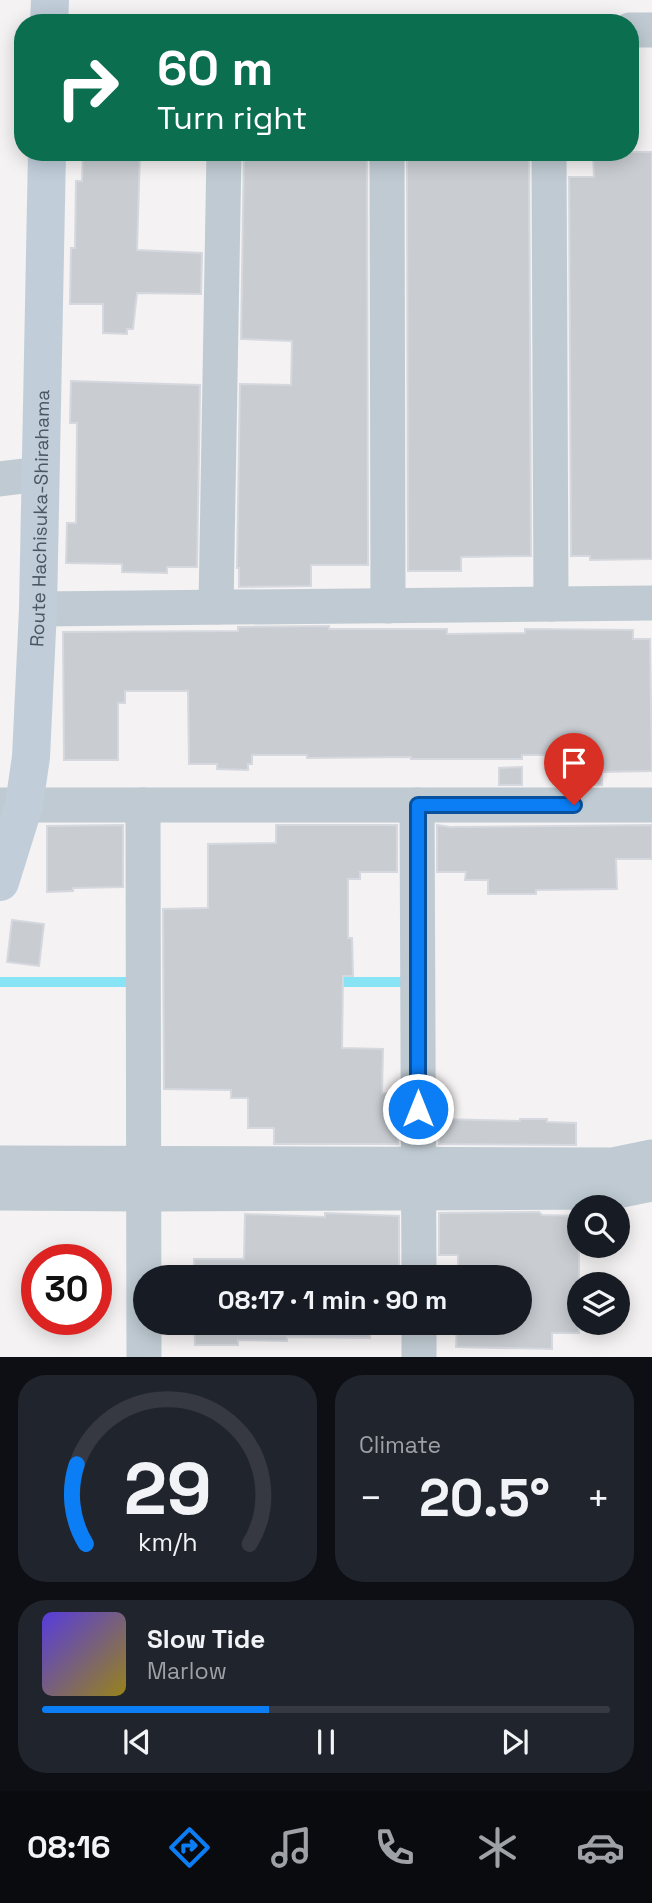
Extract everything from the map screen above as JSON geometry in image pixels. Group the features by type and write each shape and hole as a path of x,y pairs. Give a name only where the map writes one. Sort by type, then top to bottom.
{"main road":[{"name":"Route Hachisuka-Shirahama","path":"0,882 12,805 31,757 38,609 47,161"}],"street":[{"path":"216,607 224,161"},
{"path":"387,161 388,606"},
{"path":"549,161 551,604"},
{"path":"0,479 40,474"},
{"path":"38,609 652,603"},
{"path":"12,805 652,805"},
{"path":"143,805 149,1184 144,1357"},
{"path":"418,805 419,1265"},
{"path":"0,1193 149,1184 418,1178 613,1165 652,1157"},
{"path":"0,1163 149,1184"},
{"path":"418,1178 612,1192 652,1184"},
{"path":"419,1335 419,1357"}],"building":[{"path":"639,152 652,152 652,559 590,560 590,556 571,556 569,177 594,177 593,161 639,161"},
{"path":"83,161 140,161 137,250 202,253 201,294 137,293 133,329 127,329 127,334 103,333 103,304 70,304 71,248 75,248 76,181 82,181"},
{"path":"244,161 367,161 368,565 311,565 311,586 239,587 240,384 291,385 292,341 241,339"},
{"path":"407,161 529,161 531,556 461,557 461,571 408,571"},
{"path":"71,381 200,385 197,567 167,567 167,573 122,572 122,564 66,563 67,523 76,523 77,423 70,423"},
{"path":"329,626 329,629 447,629 447,634 525,633 525,629 633,630 633,639 650,639 652,771 602,772 602,785 575,785 575,755 522,755 522,759 411,759 252,755 252,764 248,764 248,770 217,769 217,764 189,764 188,691 125,691 125,703 118,703 118,760 64,760 63,632 238,631 238,627"},
{"path":"522,767 522,785 499,785 499,768"},
{"path":"123,825 123,887 73,888 73,891 47,892 47,826"},
{"path":"276,825 397,825 397,872 360,872 360,879 348,879 348,938 352,938 353,976 343,976 342,1048 383,1049 382,1093 398,1094 398,1144 274,1144 274,1128 248,1128 248,1098 231,1098 231,1090 164,1089 163,909 208,908 208,844 276,843"},
{"path":"437,825 652,825 652,859 616,859 617,889 536,890 536,894 488,894 488,880 465,880 466,872 437,872"},
{"path":"12,920 44,924 39,966 7,962"},
{"path":"438,1119 547,1119 547,1122 576,1123 576,1145 439,1144"},
{"path":"539,1212 542,1215 567,1216 567,1258 579,1258 579,1272 567,1272 567,1333 552,1333 552,1349 456,1347 456,1335 532,1335 532,1265 458,1265 458,1255 439,1255 439,1213"},
{"path":"325,1213 399,1216 399,1265 194,1265 194,1259 244,1259 245,1214 325,1217"},
{"path":"195,1335 370,1335 370,1338 287,1337 287,1341 238,1340 238,1345 195,1345"}],"waterway":[{"path":"0,982 126,982"},
{"path":"332,982 402,982"}],"route":[{"path":"418,1109 418,805 574,805"}]}
